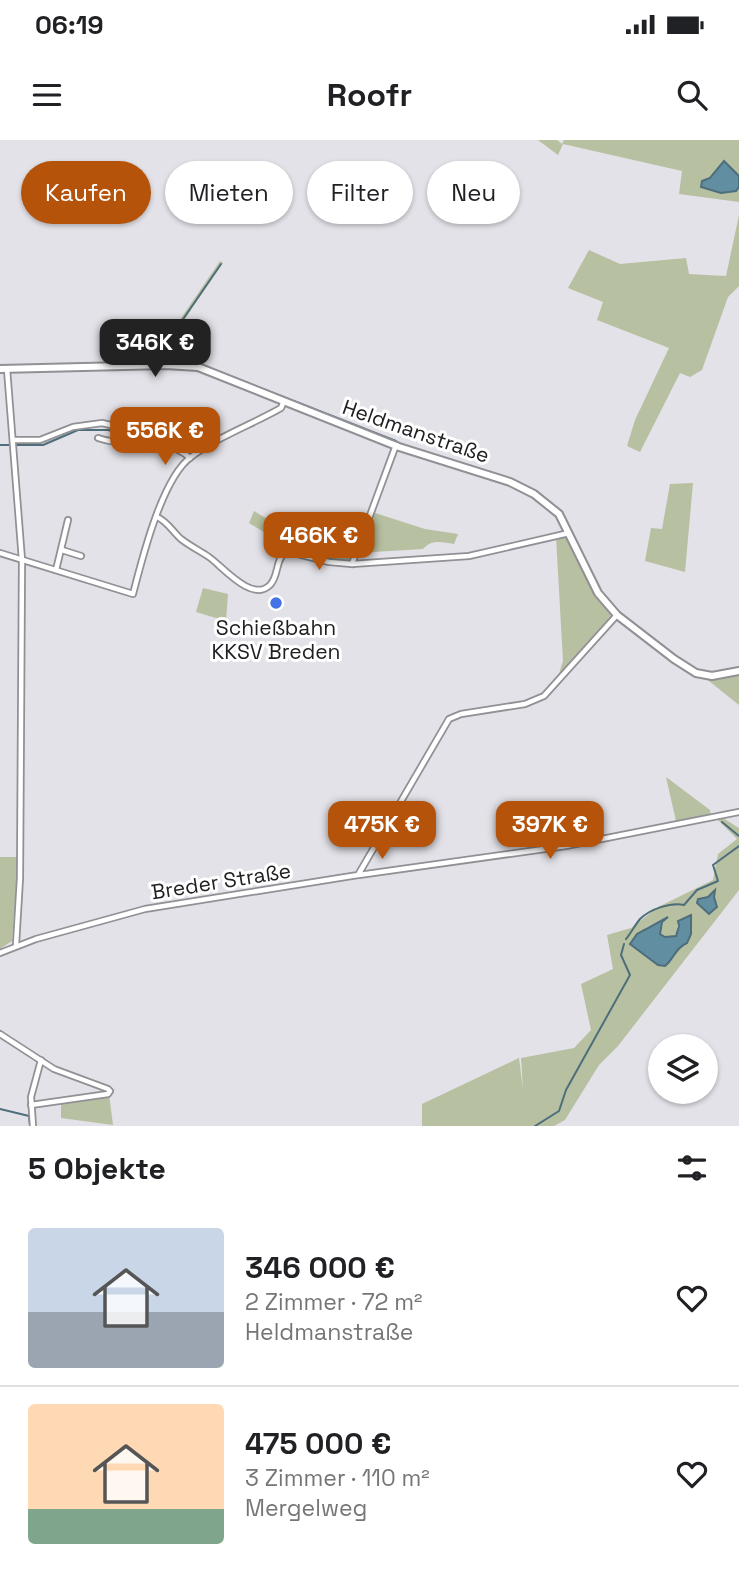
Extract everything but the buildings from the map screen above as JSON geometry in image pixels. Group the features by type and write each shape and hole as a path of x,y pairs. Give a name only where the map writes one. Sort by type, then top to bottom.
{"main road":[{"name":"Heldmanstraße","path":"4,369 188,365 396,445 522,487 552,506 570,533 592,583 617,615 696,673 712,676 739,671"}],"street":[{"path":"4,369 13,440 22,560 20,878 16,945"},
{"path":"0,553 133,594 145,544 177,471 190,458 223,437 281,408 284,401"},
{"path":"13,440 40,440 73,427 102,423 132,430 152,429"},
{"path":"98,438 109,442 162,444 190,458"},
{"path":"352,564 396,445"},
{"path":"157,517 184,541 212,558 233,579 260,589 269,586 279,558 286,551 329,562 352,564 469,555 570,533"},
{"path":"56,570 68,520"},
{"path":"62,550 81,556"},
{"path":"358,875 449,719 460,714 525,704 544,696 617,615"},
{"name":"Breder Straße","path":"0,953 16,945 145,909 358,875 566,846 739,812"},
{"path":"0,1034 54,1069 110,1091 108,1094 31,1105"},
{"path":"33,1126 31,1105 41,1060"}],"green space":[{"path":"538,140 557,140 562,144 564,140 739,140 739,202 679,194 682,171 563,144 558,155"},
{"path":"739,215 739,286 728,297 702,370 690,377 680,373 640,452 627,446 635,420 669,348 597,320 603,302 568,288 589,250 620,264 686,258 689,274 726,276"},
{"path":"220,261 223,263 180,326 167,361 163,360 177,324"},
{"path":"693,483 685,572 645,561 651,528 662,529 670,484"},
{"path":"254,511 314,544 354,553 350,562 309,554 285,544 249,523"},
{"path":"372,512 425,529 458,534 454,544 437,542 423,549 357,553"},
{"path":"556,537 570,537 586,575 610,611 611,618 558,677 563,661"},
{"path":"203,588 228,594 226,621 196,612"},
{"path":"739,674 739,705 704,677"},
{"path":"666,777 710,810 711,815 676,821"},
{"path":"723,818 739,828 739,890 618,1046 599,1065 565,1120 554,1126 422,1126 422,1104 519,1058 523,1090 521,1058 574,1048 591,1030 581,984 613,969 607,935 631,928 658,907 713,880 718,854 737,839 717,819","holes":["691,916 691,934 672,957 645,928 666,917 662,922 660,934 665,937 676,936 678,921"]},
{"path":"0,857 18,857 12,941 0,949"},
{"path":"109,1094 113,1125 61,1118 61,1102"}],"water":[{"path":"724,161 739,176 739,187 736,191 721,193 701,187 702,181 710,178"},
{"path":"715,890 717,907 709,914 697,903 698,899 708,897"},
{"path":"691,915 691,934 687,943 665,966 658,965 630,944 637,934 668,917 662,922 660,934 665,937 676,936 678,921"}],"waterway":[{"path":"165,360 179,325 221,264"},
{"path":"220,372 396,441"},
{"path":"15,445 43,445 78,430 108,430 136,436 176,428"},
{"path":"0,445 11,445"},
{"path":"722,822 739,836"},
{"path":"626,939 640,919 649,912 667,905 684,905 697,890 718,881 713,865 739,846"},
{"path":"535,1126 559,1111 566,1090 630,975 621,955 624,944"},
{"path":"0,1109 29,1116 30,1126"}],"place":[{"name":"Schießbahn KKSV Breden","path":"276,603"}]}
